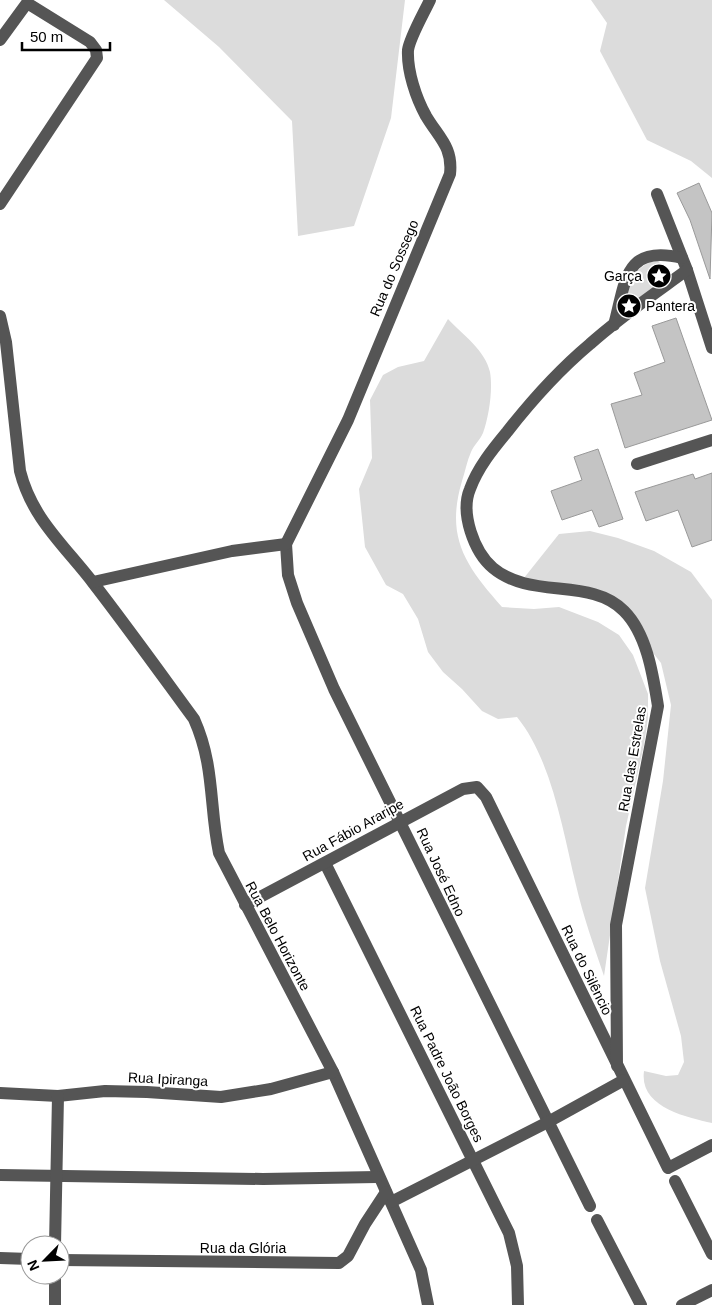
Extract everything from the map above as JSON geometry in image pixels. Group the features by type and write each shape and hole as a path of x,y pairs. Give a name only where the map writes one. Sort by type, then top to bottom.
{"street":[{"name":"Rua do Sossego","path":"286,544 348,420 450,174 452,160 443,139 426,116 412,82 408,49 430,0"},
{"path":"0,40 27,3 90,42 96,50 97,58 0,204"},
{"path":"657,194 684,264 712,348"},
{"path":"614,325 628,273 633,264 647,255 664,254 684,264"},
{"name":"Rua das Estrelas","path":"617,1066 616,926 658,706 652,669 642,641 625,612 612,601 597,594 520,583 494,569 478,551 467,519 469,490 486,457 549,383 590,344 684,264"},
{"name":"Rua Belo Horizonte","path":"0,316 20,471 25,491 36,513 93,582 194,719 203,739 211,775 213,826 219,853 333,1072 377,1177 389,1197 421,1270 428,1305"},
{"path":"637,464 712,440"},
{"path":"93,582 232,551 286,544"},
{"name":"Rua José Edno","path":"286,544 288,575 307,630 334,689 453,933 590,1206"},
{"name":"Rua do Silêncio","path":"477,787 486,797 668,1168 712,1145"},
{"name":"Rua Fábio Araripe","path":"245,905 463,788 477,787"},
{"name":"Rua Padre João Borges","path":"325,863 513,1243 517,1266 518,1305"},
{"name":"Rua Ipiranga","path":"0,1092 58,1096 105,1091 221,1097 271,1089 333,1072"},
{"path":"389,1197 473,1161 624,1080"},
{"path":"55,1235 58,1096"},
{"path":"0,1175 58,1177 377,1177"},
{"path":"675,1181 712,1254"},
{"name":"Rua da Glória","path":"70,1260 339,1263 348,1256 365,1224 389,1197"},
{"path":"597,1220 641,1305"},
{"path":"0,1258 20,1259"},
{"path":"55,1285 55,1305"},
{"path":"682,1305 712,1290"}],"shaded area":[{"path":"164,0 405,0 391,118 354,226 298,236 292,121 219,47"},
{"path":"591,0 712,0 712,178 691,161 647,140 600,51 607,23"},
{"path":"657,260 665,268 663,279 625,309 630,284 636,272 648,263"},
{"path":"448,319 473,343 487,364 491,379 489,411 485,426 482,436 472,449 457,501 456,519 458,535 462,550 469,564 502,607 534,609 559,607 598,622 619,635 633,655 648,694 648,718 644,745 626,826 604,976 582,908 555,797 548,775 529,734 517,717 498,719 482,711 443,672 428,652 418,619 403,594 386,585 365,547 359,489 372,458 370,400 383,375 398,367 424,361"},
{"path":"590,531 618,538 654,551 691,572 712,600 712,1123 666,1108 656,1102 644,1083 644,1071 666,1076 678,1075 684,1062 681,1036 660,961 645,888 663,781 671,705 661,663 612,601 520,583 559,534"}],"building":[{"path":"699,183 712,213 710,279 690,220 677,193"},
{"path":"676,318 712,420 625,448 611,404 642,395 634,373 665,362 652,326"},
{"path":"598,449 623,519 599,527 592,510 562,520 551,491 582,480 574,457"},
{"path":"712,473 712,540 692,547 678,510 646,521 635,492 693,474 695,479"}],"place":[{"name":"Garça","path":"659,276"},
{"name":"Pantera","path":"629,306"}]}
